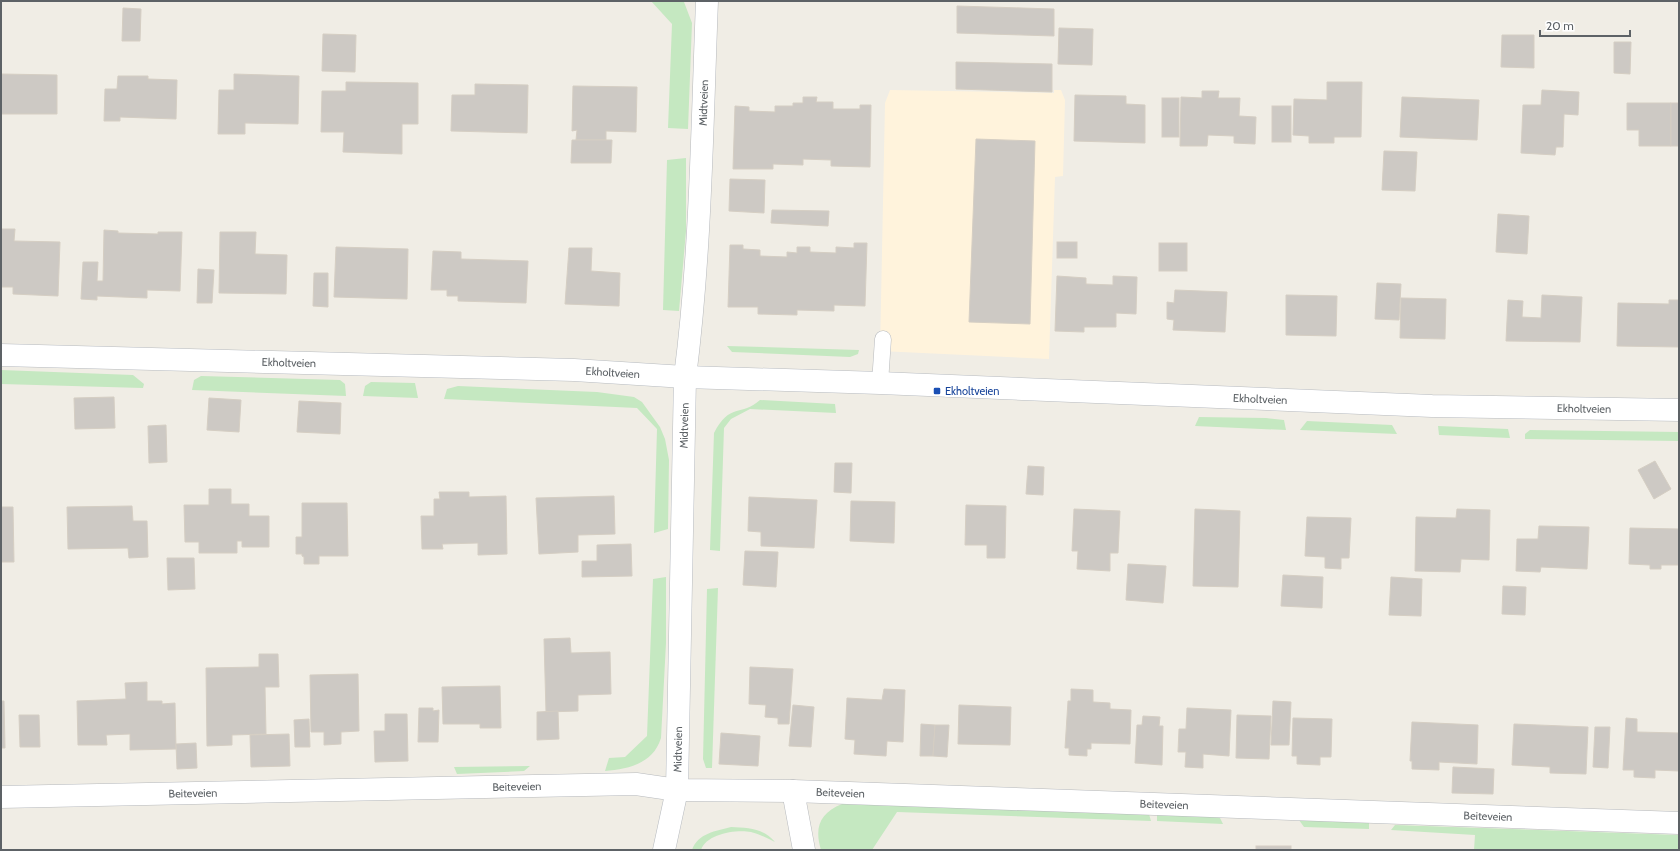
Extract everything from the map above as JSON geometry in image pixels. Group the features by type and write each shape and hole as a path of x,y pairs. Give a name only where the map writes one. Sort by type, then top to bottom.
{"street":[{"name":"Midtveien","path":"664,850 677,790 685,377 692,322 698,238 707,1"},
{"name":"Ekholtveien","path":"1,355 574,370 685,377 880,383 1432,406 1679,410"},
{"name":"Beiteveien","path":"1,797 636,784 677,790 793,791 1679,823"},
{"path":"793,791 804,850"}],"lane":[{"path":"880,383 883,339"}],"shaded area":[{"path":"890,90 1054,93 1054,90 1061,90 1065,100 1063,176 1055,177 1049,359 880,351 885,103"}],"green space":[{"path":"651,1 684,2 692,23 688,129 668,128 672,24"},
{"path":"686,158 686,231 679,311 663,310 667,160"},
{"path":"727,346 859,350 858,354 850,357 732,352"},
{"path":"1,370 133,375 144,384 143,388 1,384"},
{"path":"201,376 340,380 345,384 346,396 192,390 194,380"},
{"path":"371,382 415,383 418,398 363,396 365,386"},
{"path":"458,386 597,392 634,397 642,402 660,427 665,439 669,460 668,529 654,533 657,429 637,408 444,399 447,389"},
{"path":"760,400 835,404 836,413 750,409 731,419 724,428 720,551 710,550 714,433 725,417 731,413 747,408"},
{"path":"1199,417 1266,418 1284,420 1286,430 1195,426"},
{"path":"1307,421 1392,425 1397,434 1300,430"},
{"path":"1438,426 1508,429 1510,438 1439,435"},
{"path":"1530,430 1679,432 1679,441 1525,439 1525,434"},
{"path":"666,577 666,643 661,738 652,754 639,764 622,769 605,771 609,758 625,757 647,736 653,579"},
{"path":"718,588 712,768 706,768 703,759 707,589"},
{"path":"530,766 524,771 457,774 454,767"},
{"path":"842,804 1149,814 1151,821 897,812 872,850 821,850 818,834 821,822 828,812"},
{"path":"1157,814 1219,816 1223,824 1157,821"},
{"path":"1299,820 1369,823 1369,829 1304,827"},
{"path":"1395,825 1679,835 1679,850 1474,850 1475,835 1391,830"},
{"path":"731,827 749,828 760,831 775,842 751,832 738,831 715,836 704,845 701,850 692,850 695,844 703,836"}],"building":[{"path":"957,6 1054,9 1054,36 957,33"},
{"path":"123,8 141,9 140,41 122,41"},
{"path":"1059,28 1093,29 1092,65 1058,64"},
{"path":"323,34 356,35 355,72 322,71"},
{"path":"1502,35 1534,35 1534,68 1501,67"},
{"path":"1614,42 1631,42 1630,74 1614,73"},
{"path":"956,62 1052,64 1052,92 956,89"},
{"path":"1,74 57,75 57,114 1,114"},
{"path":"234,74 299,76 298,124 245,123 245,134 218,134 219,90 234,90"},
{"path":"118,76 148,76 148,79 177,80 176,119 120,117 120,121 104,121 105,89 117,89"},
{"path":"346,82 418,83 418,124 402,124 402,154 343,152 344,132 321,132 322,91 346,91"},
{"path":"1327,82 1362,82 1361,137 1334,137 1334,143 1309,143 1309,136 1293,135 1294,99 1327,100"},
{"path":"475,84 528,85 527,133 451,131 452,95 475,95"},
{"path":"573,86 637,87 636,132 606,131 606,140 576,140 577,130 572,131"},
{"path":"1542,90 1579,92 1578,115 1564,114 1563,147 1556,147 1555,155 1521,153 1523,105 1541,105"},
{"path":"1202,91 1219,91 1218,98 1240,98 1239,116 1256,117 1255,144 1234,143 1234,136 1208,135 1207,146 1180,146 1181,97 1202,98"},
{"path":"1075,95 1126,96 1126,104 1145,105 1145,143 1074,141"},
{"path":"803,97 817,97 816,102 833,102 833,109 860,109 860,105 871,105 870,167 831,166 831,160 803,159 803,165 773,164 773,169 733,169 735,106 749,107 749,111 775,112 775,106 793,106 793,103 803,103"},
{"path":"1402,97 1479,100 1477,140 1400,137"},
{"path":"1162,98 1179,98 1179,137 1162,137"},
{"path":"1627,103 1671,103 1671,146 1639,146 1639,130 1627,130"},
{"path":"1671,103 1679,103 1679,146 1671,146"},
{"path":"1272,106 1291,106 1291,142 1272,142"},
{"path":"976,139 1035,141 1030,324 969,322"},
{"path":"572,140 612,140 611,163 571,163"},
{"path":"1384,151 1417,152 1415,191 1382,190"},
{"path":"730,179 765,180 764,213 729,211"},
{"path":"772,210 829,211 828,226 771,223"},
{"path":"1498,214 1529,216 1527,254 1496,252"},
{"path":"1,229 15,229 14,241 60,242 58,296 13,294 13,287 1,287"},
{"path":"104,230 118,231 118,233 158,234 158,232 182,232 180,291 147,290 147,298 97,296 97,300 81,299 83,262 98,262 97,281 103,281"},
{"path":"220,232 256,232 255,254 287,255 286,294 219,293"},
{"path":"1057,242 1077,242 1077,258 1057,258"},
{"path":"854,243 867,243 865,306 834,305 834,311 797,310 797,315 758,314 758,307 728,307 730,245 743,245 743,249 760,250 760,256 787,257 787,252 797,253 797,247 810,247 810,252 836,253 836,247 854,248"},
{"path":"1159,243 1187,243 1187,271 1159,271"},
{"path":"336,247 408,249 407,299 334,297"},
{"path":"569,248 592,248 591,271 620,273 619,306 565,304"},
{"path":"433,251 461,252 461,259 528,261 526,303 458,301 458,296 447,296 447,290 431,290"},
{"path":"198,269 214,270 212,303 197,303"},
{"path":"314,273 328,273 328,307 313,306"},
{"path":"1057,276 1086,278 1086,284 1113,285 1113,276 1137,277 1136,314 1116,313 1116,327 1084,327 1084,332 1055,331"},
{"path":"1377,283 1401,284 1399,320 1375,319"},
{"path":"1175,290 1227,292 1225,332 1173,330 1174,320 1167,319 1167,302 1174,303"},
{"path":"1286,295 1337,296 1336,336 1286,335"},
{"path":"1542,295 1582,297 1580,342 1506,341 1508,300 1523,301 1522,317 1541,318"},
{"path":"1401,298 1446,299 1445,339 1400,338"},
{"path":"1669,300 1679,300 1679,347 1617,346 1618,303 1669,304"},
{"path":"114,397 115,428 75,429 74,398"},
{"path":"209,398 241,400 239,432 207,430"},
{"path":"299,401 341,403 340,434 297,432"},
{"path":"166,425 167,462 149,463 148,426"},
{"path":"1655,461 1671,489 1654,499 1638,470"},
{"path":"835,463 852,463 851,493 834,492"},
{"path":"1028,466 1044,467 1043,495 1026,494"},
{"path":"209,489 231,489 231,504 249,504 249,516 269,516 269,547 242,547 242,541 237,541 237,553 199,553 199,542 185,542 184,505 209,505"},
{"path":"439,492 469,492 469,497 506,496 507,554 478,555 478,543 442,544 443,549 422,549 421,516 434,516 434,499 440,499"},
{"path":"614,496 615,534 578,535 578,552 539,554 536,498"},
{"path":"749,497 817,500 814,548 761,546 761,532 748,531"},
{"path":"851,501 895,502 894,543 850,541"},
{"path":"302,503 347,503 348,556 319,556 319,564 304,564 304,557 302,554 296,554 296,537 302,537"},
{"path":"966,505 1006,506 1005,558 987,558 987,545 965,545"},
{"path":"132,506 133,521 147,521 148,557 129,558 128,548 68,549 67,507"},
{"path":"1,507 13,507 14,562 1,562"},
{"path":"1074,509 1120,511 1118,553 1110,553 1110,571 1077,569 1078,551 1072,551"},
{"path":"1195,509 1240,511 1238,587 1193,586"},
{"path":"1457,509 1490,510 1489,560 1461,559 1460,572 1415,571 1416,517 1456,518"},
{"path":"1307,517 1351,518 1349,558 1341,558 1341,569 1325,568 1325,557 1305,556"},
{"path":"1539,526 1589,527 1587,569 1541,567 1540,572 1516,571 1517,539 1538,539"},
{"path":"1630,528 1679,529 1679,565 1661,565 1661,569 1650,569 1650,565 1629,564"},
{"path":"631,544 632,576 582,577 582,561 597,561 597,545"},
{"path":"745,551 778,552 776,587 743,585"},
{"path":"167,558 194,558 195,589 168,590"},
{"path":"1128,564 1166,566 1163,603 1126,600"},
{"path":"1283,575 1323,577 1322,608 1281,606"},
{"path":"1391,577 1422,579 1421,616 1389,615"},
{"path":"1503,586 1526,587 1525,615 1502,614"},
{"path":"570,638 571,653 610,652 611,694 578,695 578,711 546,712 544,639"},
{"path":"259,654 278,654 279,687 265,687 266,734 232,735 232,745 207,746 206,668 259,667"},
{"path":"750,667 793,669 789,724 778,724 778,718 765,717 766,705 749,704"},
{"path":"358,674 359,731 341,732 341,744 324,745 324,732 311,732 310,675"},
{"path":"147,682 147,701 162,701 162,704 175,703 176,749 130,750 130,734 106,735 107,745 78,745 77,701 126,699 125,683"},
{"path":"500,686 501,728 480,728 480,724 443,724 442,687"},
{"path":"884,689 905,690 903,742 887,741 886,756 854,754 855,740 845,739 847,698 882,700"},
{"path":"1071,689 1093,690 1093,702 1110,703 1110,709 1131,710 1130,744 1091,743 1091,749 1087,749 1087,756 1069,755 1069,748 1065,748 1068,701 1071,701"},
{"path":"1,701 4,701 5,748 1,748"},
{"path":"1273,701 1291,702 1289,745 1271,745"},
{"path":"793,705 814,707 811,747 789,746"},
{"path":"959,705 1011,707 1010,745 958,744"},
{"path":"419,708 433,708 433,711 439,710 438,742 418,742"},
{"path":"1187,708 1231,710 1229,756 1203,754 1203,768 1185,767 1186,752 1178,752 1179,729 1186,729"},
{"path":"558,711 559,739 537,740 537,712"},
{"path":"385,714 407,714 408,761 375,762 374,731 385,731"},
{"path":"19,715 39,715 40,747 20,747"},
{"path":"1237,715 1271,716 1269,759 1236,758"},
{"path":"1143,716 1160,717 1159,726 1163,726 1162,765 1135,763 1137,725 1142,725"},
{"path":"1293,718 1332,719 1331,757 1320,757 1320,765 1297,764 1297,756 1292,756"},
{"path":"1626,718 1637,719 1637,732 1679,733 1679,771 1655,770 1655,778 1634,777 1634,770 1623,770"},
{"path":"309,719 310,747 295,747 294,720"},
{"path":"1412,722 1478,725 1477,764 1439,762 1439,770 1412,769 1412,761 1410,761"},
{"path":"921,724 935,725 933,756 920,756"},
{"path":"1514,724 1588,727 1586,774 1550,773 1550,767 1512,765"},
{"path":"935,725 949,725 947,757 933,756"},
{"path":"1595,727 1610,727 1608,768 1593,767"},
{"path":"721,733 760,736 758,766 719,764"},
{"path":"289,734 290,766 251,767 250,735"},
{"path":"196,743 197,768 177,769 176,744"},
{"path":"1453,767 1494,769 1493,794 1452,793"},
{"path":"1256,846 1291,846 1291,850 1256,850"}],"place":[{"name":"Ekholtveien","path":"937,391"}]}
